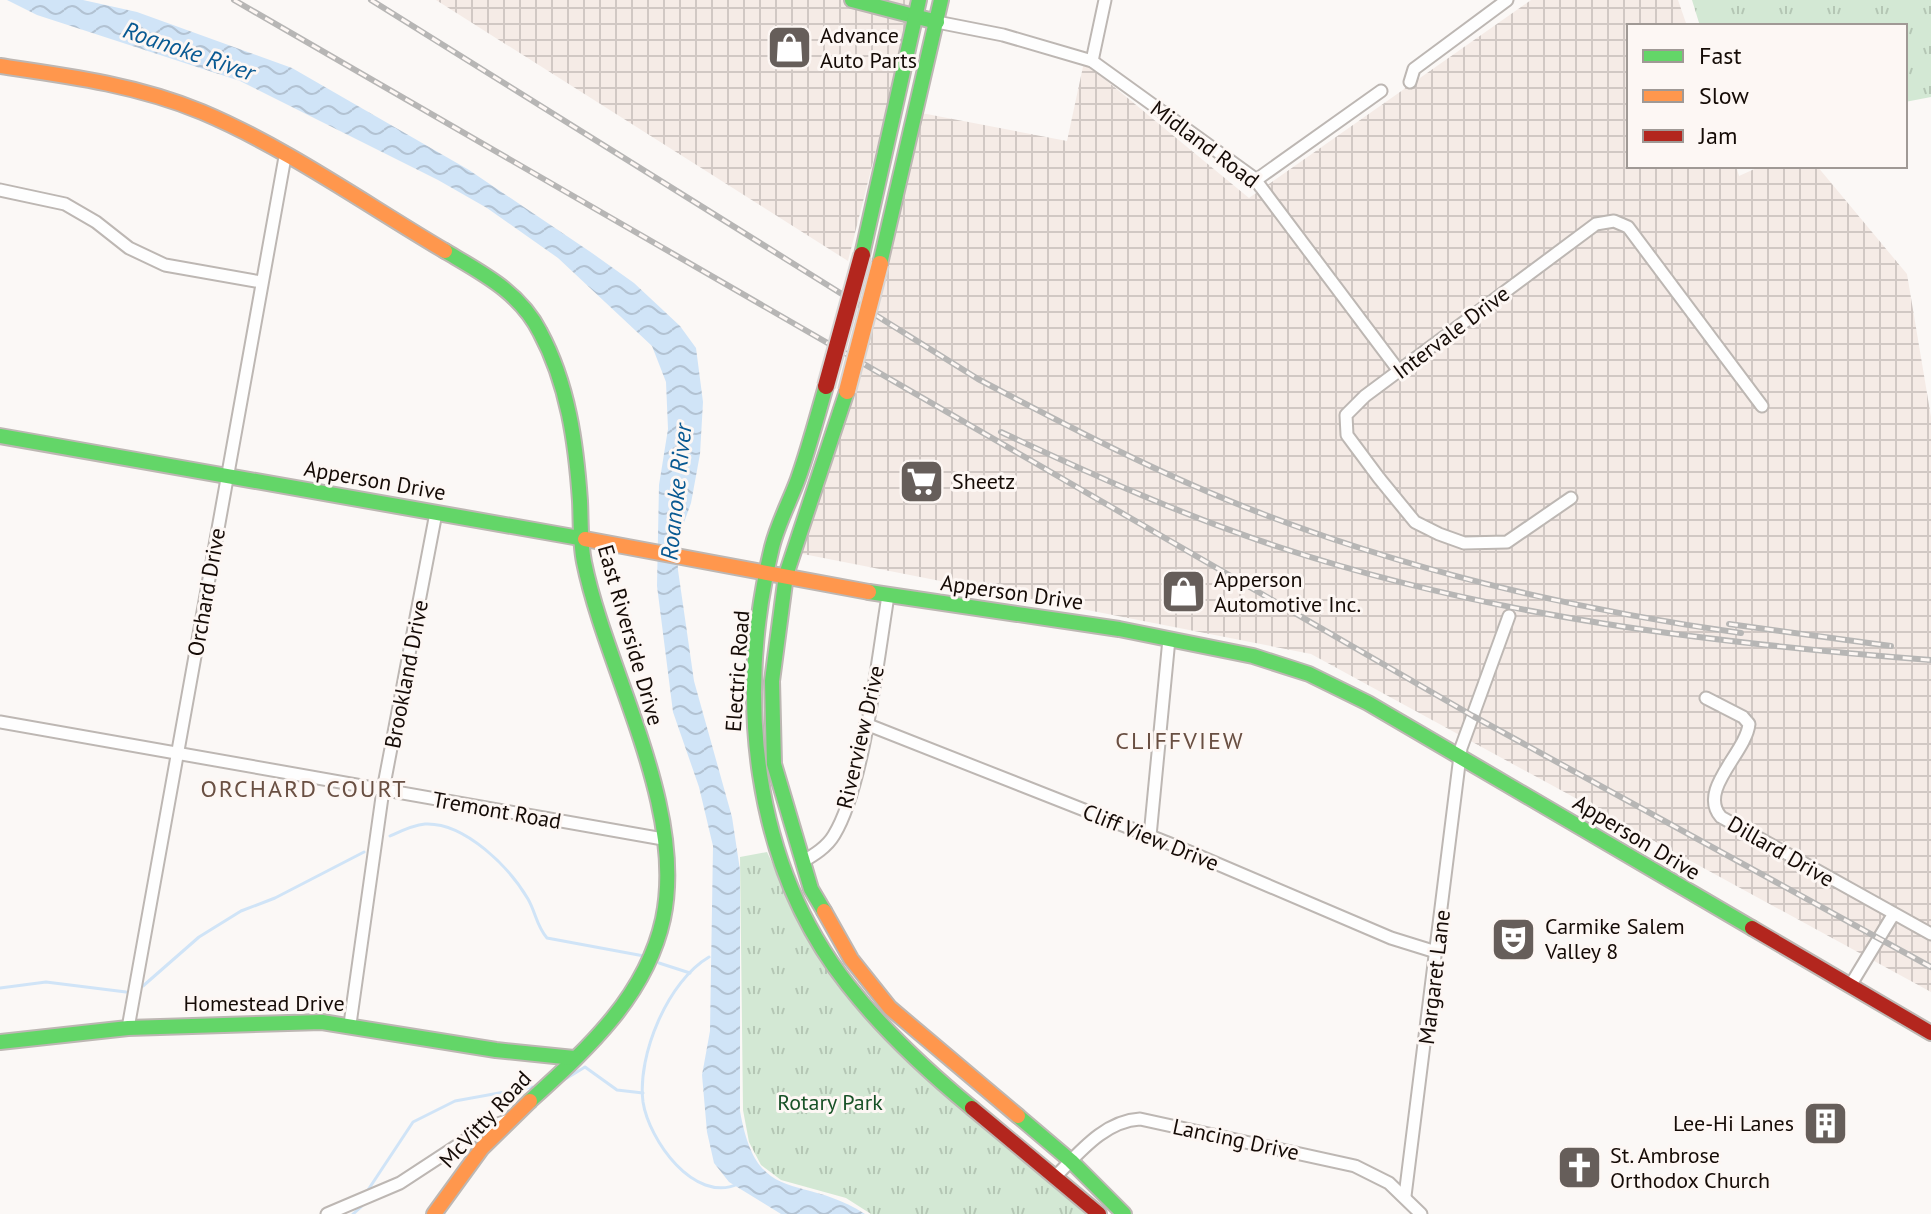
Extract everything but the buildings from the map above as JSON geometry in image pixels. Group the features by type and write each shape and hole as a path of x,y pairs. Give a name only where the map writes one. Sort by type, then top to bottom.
{"main road":[{"path":"852,0 917,8 937,22"},
{"name":"Electric Road","path":"941,0 847,391 786,575 772,681 773,743 781,794 802,862 825,916 851,959 890,1008 1071,1161 1101,1208"},
{"name":"Electric Road","path":"917,8 862,255 800,475 773,545 768,572 757,643 754,743 769,835 795,900 833,967 884,1027 1055,1177 1101,1208 1124,1214"},
{"name":"East Riverside Drive","path":"0,66 145,91 200,111 285,157 499,283 523,304 543,334 565,398 574,442 582,539 592,592 642,751 663,839 666,905 650,964 623,1006 574,1058"},
{"name":"Apperson Drive","path":"0,436 786,575 813,584 1169,639 1253,656 1309,674 1461,758 1931,1033"},
{"name":"Homestead Drive","path":"0,1042 128,1028 229,1023 350,1024 470,1046 574,1058"},
{"name":"McVitty Road","path":"434,1214 470,1165 574,1058"}],"street":[{"path":"1092,61 1105,0"},
{"path":"1410,82 1414,69 1507,0"},
{"name":"Midland Road","path":"937,22 1003,35 1092,61 1256,180 1399,371"},
{"path":"1256,180 1381,91"},
{"name":"Orchard Drive","path":"128,1028 285,157"},
{"path":"0,190 65,204 89,217 129,248 165,265 261,282"},
{"name":"Intervale Drive","path":"1571,498 1507,542 1491,545 1464,543 1415,522 1345,428 1350,409 1596,224 1614,221 1628,227 1762,406"},
{"name":"Brookland Drive","path":"350,1024 383,790 436,513"},
{"name":"Riverview Drive","path":"802,862 829,842 836,832 855,774 888,596"},
{"name":"Margaret Lane","path":"1405,1196 1463,740 1509,616"},
{"path":"1150,836 1169,639"},
{"name":"Dillard Drive","path":"1706,698 1743,717 1749,724 1715,791 1716,812 1931,934"},
{"name":"Tremont Road","path":"0,722 177,756 663,839"},
{"name":"Cliff View Drive","path":"866,724 1150,836 1391,938 1436,952"},
{"path":"1850,986 1893,915"},
{"path":"327,1214 400,1183 481,1130 516,1118"},
{"name":"Lancing Drive","path":"1055,1177 1104,1131 1128,1120 1140,1119 1355,1166 1405,1196 1421,1214"}],"shaded area":[{"path":"436,0 914,0 848,261"},
{"path":"1531,0 1678,0 1686,24 1627,24 1627,168 1737,168 1739,176 1757,168 1819,168 1907,274 1931,417 1931,992 1311,654 798,553 882,289 916,112 1067,141 1084,62 1249,198"}],"green space":[{"path":"1692,0 1931,0 1931,97 1907,102 1907,24 1699,24"},
{"name":"Rotary Park","path":"767,852 816,954 862,1014 1086,1214 871,1214 846,1198 781,1180 761,1165 749,1142 743,1110 740,857"}],"water":[{"name":"Roanoke River","path":"7,0 83,0 137,12 292,68 469,170 592,253 634,283 680,326 696,348 703,402 700,454 691,503 677,542 678,570 694,681 732,817 740,870 740,1111 757,1162 770,1175 784,1183 841,1201 865,1214 781,1214 729,1182 714,1163 707,1132 702,1075 710,1031 713,846 699,787 673,712 657,586 659,485 668,429 666,382 652,346 558,258 487,208 438,180 240,81 37,15"}],"waterway":[{"path":"390,836 425,824 440,825 455,831 485,849 510,874 528,899 547,938 644,956"},
{"path":"143,986 199,937 241,911 275,898 364,852"},
{"path":"709,957 681,983 658,1021 645,1063 643,1102 654,1134 676,1165 705,1185 722,1188 738,1184"},
{"path":"659,963 690,973"},
{"path":"0,988 46,982 126,992"},
{"path":"562,1081 585,1067 617,1090 643,1093"},
{"path":"366,1193 413,1122 455,1101 532,1087"},
{"path":"353,1214 362,1206"}],"railway":[{"path":"234,0 1473,716 1931,967"},
{"path":"371,0 978,379 1154,468 1263,514 1439,572 1559,601 1741,633"},
{"path":"1001,432 1140,494 1246,536 1361,572 1441,592 1603,624 1766,645 1931,660"},
{"path":"1729,624 1891,646"}],"traffic: fast":[{"path":"852,0 937,22"},
{"path":"862,255 919,0"},
{"path":"880,264 941,0"},
{"path":"445,251 499,285 522,306 540,332 558,372 576,457 584,562 609,648 641,739 664,831 667,876 663,919 643,973 592,1042 530,1101"},
{"path":"826,386 802,467 772,547 761,603 755,660 755,718 760,775 772,831 790,885 815,937 848,985 876,1018 922,1065 972,1108"},
{"path":"824,911 811,889 774,764 772,681 786,575 847,391"},
{"path":"0,436 585,539"},
{"path":"869,592 1119,629 1253,656 1309,674 1368,703 1752,928"},
{"path":"0,1042 128,1028 322,1022 496,1050 574,1058"},
{"path":"1018,1116 1071,1161 1124,1214"}],"traffic: slow":[{"path":"0,66 128,88 202,112 295,159 445,251"},
{"path":"847,391 880,264"},
{"path":"585,539 869,592"},
{"path":"824,911 851,959 890,1008 1018,1116"},
{"path":"434,1214 482,1148 530,1101"}],"traffic: jam":[{"path":"826,386 862,255"},
{"path":"1752,928 1931,1033"},
{"path":"972,1108 1099,1214"}],"place":[{"name":"Advance Auto Parts","path":"789,48"},
{"name":"Sheetz","path":"921,481"},
{"name":"Apperson Automotive Inc.","path":"1183,592"},
{"name":"Carmike Salem Valley 8","path":"1514,939"},
{"name":"Lee-Hi Lanes","path":"1825,1123"},
{"name":"St. Ambrose Orthodox Church","path":"1579,1168"}],"district":[{"name":"CLIFFVIEW","path":"1180,740"},
{"name":"ORCHARD COURT","path":"304,788"}]}
